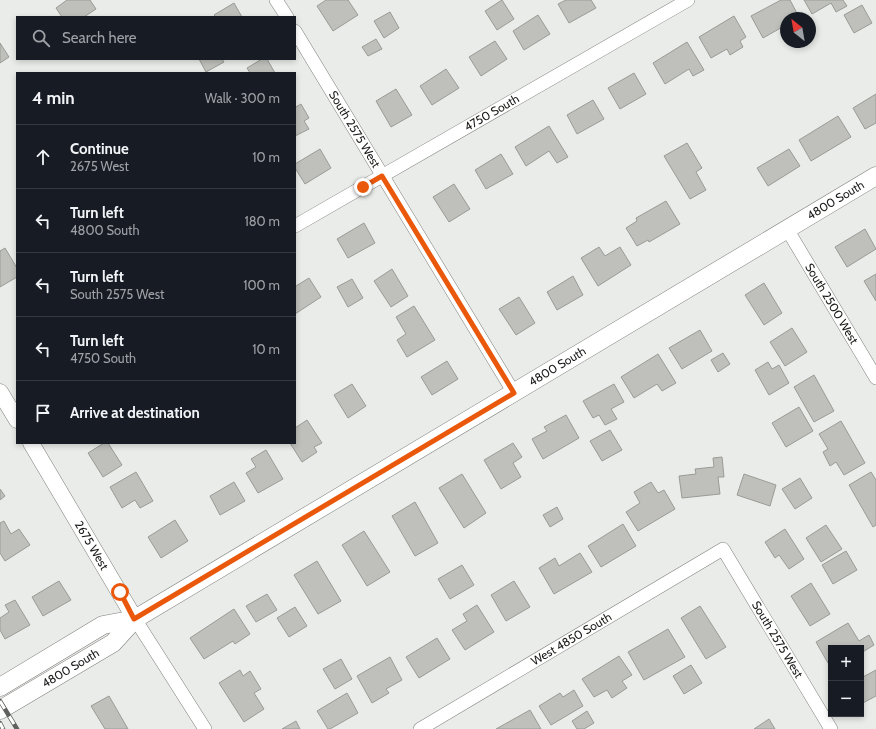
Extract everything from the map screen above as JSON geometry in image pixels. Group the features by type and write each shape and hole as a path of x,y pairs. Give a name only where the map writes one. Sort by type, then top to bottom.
{"main road":[{"name":"4800 South","path":"0,710 113,643 134,619 876,176"},
{"name":"4800 South","path":"0,686 103,625 134,619"}],"street":[{"path":"276,0 286,16"},
{"name":"4750 South","path":"296,225 688,0"},
{"name":"South 2575 West","path":"296,33 514,393"},
{"name":"South 2500 West","path":"787,229 876,378"},
{"path":"0,392 16,418"},
{"name":"2675 West","path":"32,444 134,619 205,729"},
{"name":"South 2575 West","path":"724,549 831,729"},
{"name":"West 4850 South","path":"420,729 724,549"}],"building":[{"path":"67,0 90,0 96,9 86,16 61,16 56,8"},
{"path":"326,0 348,0 358,15 333,31 317,6"},
{"path":"502,0 514,19 497,30 485,11"},
{"path":"566,0 591,0 596,8 569,23 558,4"},
{"path":"781,0 790,0 796,12 780,12 780,28 763,38 751,16"},
{"path":"804,0 843,0 847,6 836,12 831,3 815,12 811,12"},
{"path":"234,3 241,16 215,16 214,15"},
{"path":"862,5 872,23 854,33 844,15"},
{"path":"390,12 399,28 384,38 374,21"},
{"path":"538,15 550,34 524,50 513,31"},
{"path":"734,16 746,37 740,41 743,47 730,55 727,49 711,58 699,37"},
{"path":"376,39 382,49 368,56 362,47"},
{"path":"495,41 507,59 481,76 469,57"},
{"path":"687,42 704,70 693,76 689,69 665,84 653,63"},
{"path":"0,43 9,57 0,63"},
{"path":"200,60 223,60 224,62 206,72"},
{"path":"260,60 268,60 274,72 249,72 247,68"},
{"path":"446,69 459,88 432,105 420,86"},
{"path":"634,73 646,94 620,109 608,88"},
{"path":"396,89 412,115 391,127 376,101"},
{"path":"876,94 876,123 865,129 853,108"},
{"path":"593,100 604,119 577,134 567,115"},
{"path":"301,104 309,118 304,121 309,129 296,136 296,107"},
{"path":"838,116 851,137 811,161 799,140"},
{"path":"549,126 568,157 557,163 549,151 526,166 515,147"},
{"path":"687,143 702,168 696,172 706,190 690,199 664,156"},
{"path":"320,149 331,168 305,184 296,170 296,163"},
{"path":"789,149 800,166 768,186 757,168"},
{"path":"501,154 513,174 486,189 475,170"},
{"path":"454,184 470,209 449,222 433,197"},
{"path":"666,201 680,224 649,242 648,240 637,246 626,228 637,221 636,218"},
{"path":"364,223 375,243 348,258 337,239"},
{"path":"865,229 876,249 847,267 835,247"},
{"path":"599,247 605,256 620,247 631,265 598,286 581,258"},
{"path":"5,248 16,266 16,278 0,287 0,251"},
{"path":"392,269 408,296 391,307 374,281"},
{"path":"876,274 876,301 864,281"},
{"path":"573,276 583,295 557,310 547,292"},
{"path":"309,278 321,297 296,313 296,286"},
{"path":"352,279 363,298 348,307 337,287"},
{"path":"764,283 782,313 764,325 745,295"},
{"path":"519,297 535,323 516,335 499,309"},
{"path":"414,306 435,340 407,357 397,340 406,334 396,317"},
{"path":"792,328 807,352 785,366 770,342"},
{"path":"700,330 712,351 682,369 669,348"},
{"path":"723,353 730,364 718,372 711,360"},
{"path":"658,354 676,383 662,391 657,384 634,398 621,377"},
{"path":"447,361 458,379 432,395 421,377"},
{"path":"768,362 772,369 779,365 789,383 769,395 755,370"},
{"path":"814,375 834,411 814,422 794,387"},
{"path":"352,384 366,406 348,418 334,395"},
{"path":"614,384 624,402 611,409 617,419 605,425 599,415 593,418 583,401"},
{"path":"799,407 813,431 786,447 772,423"},
{"path":"566,415 579,438 543,459 532,439 547,431 544,427"},
{"path":"307,420 322,443 314,447 317,452 302,462 291,444 296,444 296,427"},
{"path":"841,421 865,463 844,475 836,462 830,466 823,452 828,449 819,434"},
{"path":"610,430 622,450 602,461 590,441"},
{"path":"513,443 522,457 513,463 521,477 501,489 484,460"},
{"path":"102,444 109,444 122,465 103,477 88,453"},
{"path":"266,450 283,479 258,493 246,473 256,467 251,459"},
{"path":"722,457 724,477 718,477 720,494 682,498 679,476 696,474 695,469 714,467 713,458"},
{"path":"136,472 153,501 140,508 135,500 122,508 110,487"},
{"path":"871,472 876,480 876,525 873,527 849,485"},
{"path":"462,474 486,513 464,528 439,488"},
{"path":"744,474 776,485 770,506 737,495"},
{"path":"800,478 812,498 795,509 782,489"},
{"path":"234,482 245,501 220,515 210,496"},
{"path":"651,482 658,493 664,490 675,509 638,531 626,512 640,503 634,492"},
{"path":"0,489 5,496 0,500"},
{"path":"415,502 438,543 415,556 392,516"},
{"path":"557,507 563,519 550,527 543,515"},
{"path":"175,520 188,541 161,558 148,537"},
{"path":"4,521 11,534 19,529 30,545 5,561 0,553 0,523"},
{"path":"623,524 636,546 601,567 588,546"},
{"path":"826,525 842,549 821,562 806,538"},
{"path":"785,529 804,559 789,569 779,555 775,558 765,542"},
{"path":"364,531 390,572 367,586 342,545"},
{"path":"846,551 857,570 833,584 822,565"},
{"path":"580,553 592,572 554,594 539,568 555,558 559,566"},
{"path":"317,561 341,601 318,614 294,575"},
{"path":"462,565 474,585 450,599 438,579"},
{"path":"59,581 71,600 43,616 32,597"},
{"path":"514,581 530,607 506,621 491,595"},
{"path":"811,583 830,614 810,626 791,596"},
{"path":"267,594 277,610 256,622 246,606"},
{"path":"15,600 30,625 5,639 0,630 0,618 9,612 5,605"},
{"path":"477,605 494,632 465,650 452,630 467,621 463,614"},
{"path":"700,606 726,647 706,659 681,618"},
{"path":"295,607 307,626 289,637 277,618"},
{"path":"234,609 250,634 235,644 233,641 204,659 190,638"},
{"path":"848,623 859,641 869,635 874,645 864,651 864,645 828,645 828,663 816,642"},
{"path":"668,629 685,657 644,680 628,652"},
{"path":"437,638 450,659 419,678 406,657"},
{"path":"619,656 632,675 622,681 627,688 612,698 607,690 594,697 582,679"},
{"path":"390,657 402,680 386,689 389,693 372,703 357,676"},
{"path":"341,659 352,679 335,689 323,669"},
{"path":"691,665 702,683 684,694 673,676"},
{"path":"240,670 243,676 250,671 261,689 254,693 264,709 244,722 219,683"},
{"path":"876,670 876,696 864,702 864,681 864,676"},
{"path":"574,690 583,706 551,725 539,706 560,693 563,697"},
{"path":"347,693 358,713 328,729 317,711"},
{"path":"109,696 128,729 105,729 91,706"},
{"path":"530,710 541,729 496,729"},
{"path":"587,711 594,723 584,729 577,729 572,721"},
{"path":"769,719 775,729 754,729"},
{"path":"296,721 300,729 282,729"}],"railway":[{"path":"0,701 17,729"},
{"path":"0,723 3,729"}],"route":[{"path":"120,592 134,619 514,393 382,176 363,187"}]}
